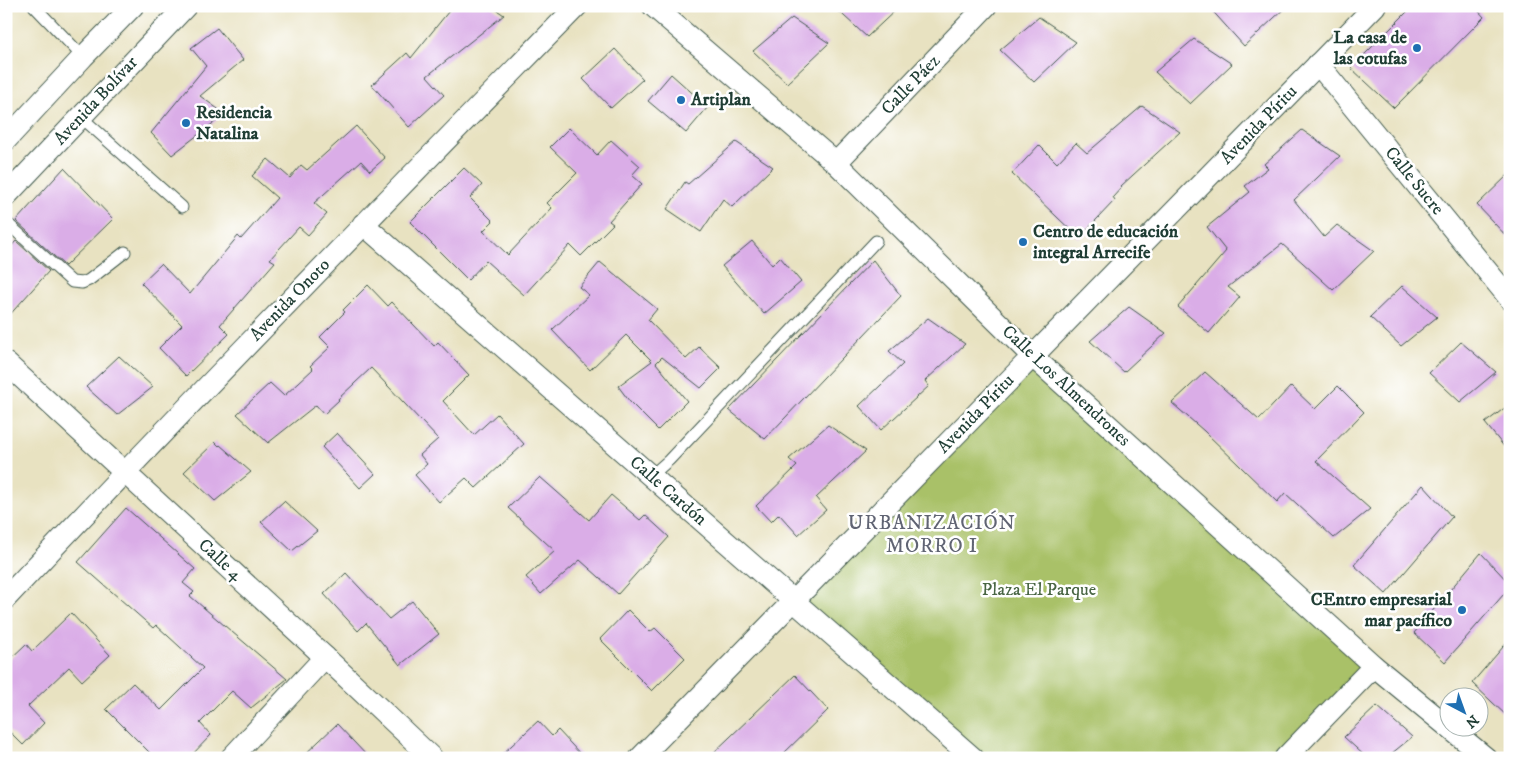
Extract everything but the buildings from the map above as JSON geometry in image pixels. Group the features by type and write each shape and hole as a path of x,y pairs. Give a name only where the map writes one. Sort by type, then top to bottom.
{"street":[{"path":"6,140 83,57 134,6"},
{"name":"Avenida Bolívar","path":"6,196 186,6"},
{"name":"Calle Los Almendrones","path":"653,6 836,164 1032,356 1374,666 1486,758"},
{"name":"Calle Páez","path":"836,164 986,6"},
{"name":"Avenida Píritu","path":"640,758 1374,6"},
{"name":"Avenida Onoto","path":"6,598 568,9"},
{"name":"Calle Sucre","path":"1318,64 1510,299"},
{"name":"Calle Cardón","path":"363,224 973,758"},
{"name":"Calle 4","path":"6,363 432,758"},
{"path":"231,758 325,657"},
{"path":"1285,758 1374,666"}],"lane":[{"path":"34,6 83,57"},
{"path":"81,117 182,207"},
{"path":"6,222 72,282 82,283 89,280 125,252"},
{"path":"651,476 669,460 876,241"}],"green space":[{"name":"Plaza El Parque","path":"1032,356 1374,666 1285,758 973,758 793,601"}],"place":[{"name":"La casa de las cotufas","path":"1417,48"},
{"name":"Artiplan","path":"681,100"},
{"name":"Residencia Natalina","path":"186,123"},
{"name":"Centro de educación integral Arrecife","path":"1023,242"},
{"name":"CEntro empresarial mar pacífico","path":"1462,610"}],"district":[{"name":"URBANIZACIÓN MORRO I","path":"932,534"}]}
